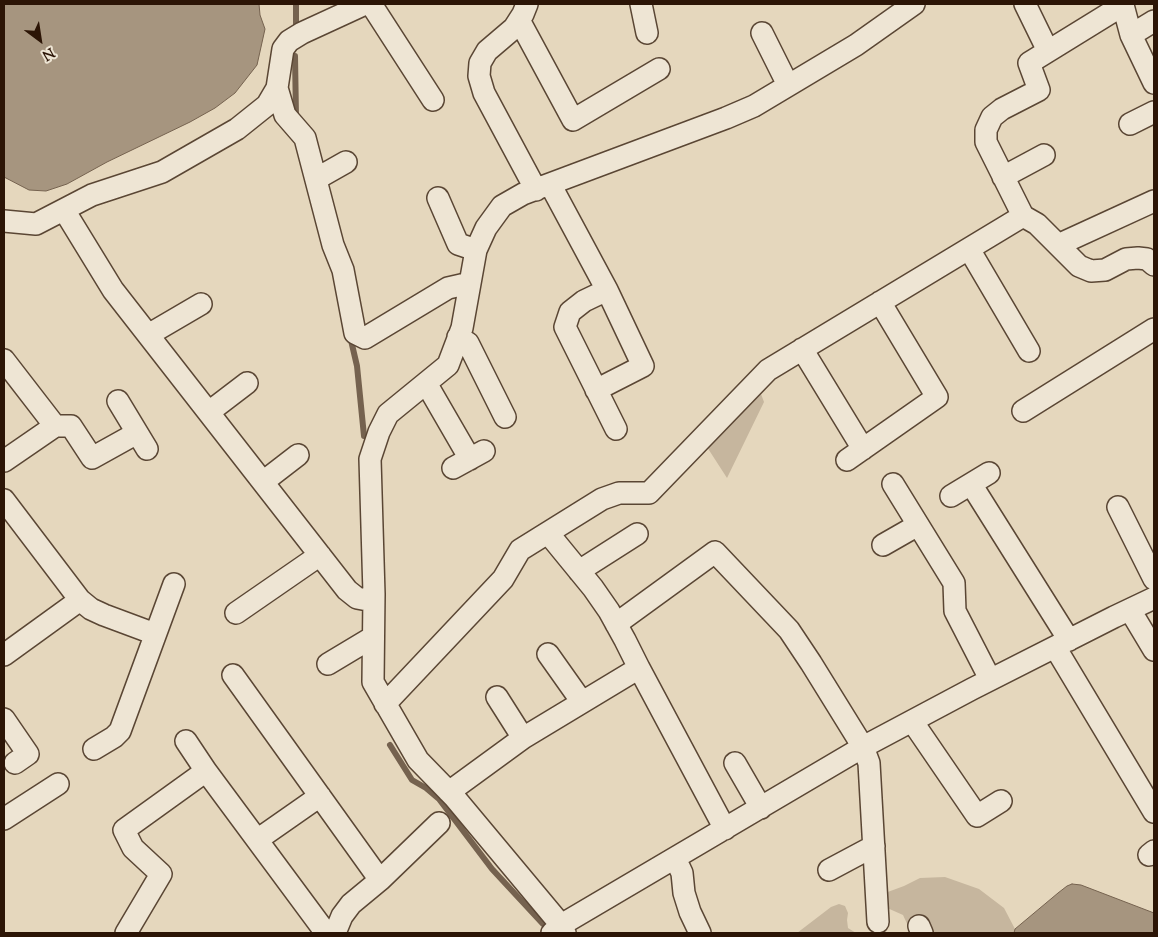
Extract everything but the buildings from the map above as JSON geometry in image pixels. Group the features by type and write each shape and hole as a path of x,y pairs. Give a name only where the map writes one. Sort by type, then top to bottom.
{"street":[{"path":"4,221 36,224 74,203 106,189 162,172 236,129 267,105 277,88 283,49 289,41 302,32 365,4"},
{"path":"371,4 433,100"},
{"path":"641,4 648,33"},
{"path":"1025,4 1048,51"},
{"path":"1154,83 1131,34 1123,4 1029,63 1039,90 992,116 986,130 986,142 1022,216 1037,224 1079,266 1091,271 1105,270 1126,259 1138,258 1147,259 1154,265"},
{"path":"903,7 856,45 754,106 523,194 502,206 486,228 476,250 462,328 448,365 388,414 379,432 370,459 373,682 418,760 449,792 559,930 675,858 912,720 1154,598"},
{"path":"523,12 573,120 659,69"},
{"path":"523,12 514,28 488,51 480,63 479,76 484,93 607,290 643,366 596,390"},
{"path":"1131,34 1154,21"},
{"path":"762,33 788,85"},
{"path":"277,88 285,115 305,138 333,246 343,270 355,333 365,338 448,288 470,283"},
{"path":"1130,124 1154,112"},
{"path":"1003,177 1044,154"},
{"path":"316,179 346,162"},
{"path":"438,198 458,244 476,250"},
{"path":"1058,245 1154,200"},
{"path":"64,210 113,290 347,590 357,598 373,601"},
{"path":"385,704 503,579 520,550 602,499 619,493 648,493 768,370 1022,216"},
{"path":"969,249 1029,351"},
{"path":"607,290 584,301 570,312 565,327 616,429"},
{"path":"802,349 855,455 937,397 880,302"},
{"path":"148,335 201,304"},
{"path":"1023,411 1154,329"},
{"path":"458,337 468,343 505,417"},
{"path":"4,360 55,426"},
{"path":"209,412 248,383"},
{"path":"426,383 469,459"},
{"path":"4,461 55,426 71,426 92,458 142,441 118,401"},
{"path":"263,482 298,455"},
{"path":"951,496 989,473"},
{"path":"893,484 954,583 955,611 990,679"},
{"path":"971,484 1062,643 1154,812"},
{"path":"4,500 80,600 91,609 104,615 155,634"},
{"path":"1118,507 1154,579"},
{"path":"883,546 918,525"},
{"path":"548,533 593,588 626,640 725,829"},
{"path":"579,571 637,534"},
{"path":"616,624 715,552 788,630 812,663 864,747 869,763 878,922"},
{"path":"236,613 320,554"},
{"path":"94,749 114,738 120,730 174,584"},
{"path":"6,650 80,600"},
{"path":"1130,610 1154,650"},
{"path":"328,664 373,637"},
{"path":"548,654 582,702"},
{"path":"449,792 523,738 639,668"},
{"path":"233,674 380,880"},
{"path":"498,697 523,738"},
{"path":"4,720 28,754 15,762"},
{"path":"912,720 977,816 1001,801"},
{"path":"186,741 206,771 326,933"},
{"path":"734,763 761,808"},
{"path":"126,933 160,874 133,848 124,830 206,771"},
{"path":"4,819 58,784"},
{"path":"257,840 320,796"},
{"path":"334,933 342,916 351,904 380,880 439,823"},
{"path":"829,870 874,846"},
{"path":"675,858 682,873 684,893 690,912 700,933"}],"shaded area":[{"path":"4,4 259,4 260,15 265,29 257,65 235,93 215,108 67,184 46,191 29,190 4,177"},
{"path":"761,394 764,402 727,478 707,447"},
{"path":"945,877 979,889 1004,908 1015,929 1014,933 909,933 910,930 903,915 885,907 885,893 920,878"},
{"path":"1072,884 1081,885 1154,913 1154,933 1014,933 1015,929 1058,893"},
{"path":"839,904 845,906 848,913 848,928 856,933 797,933 831,907"}],"waterway":[{"path":"296,4 296,27"},
{"path":"295,56 296,117"},
{"path":"350,336 357,366 364,436"},
{"path":"390,745 412,780 426,788 439,799 492,869 543,924"}]}
